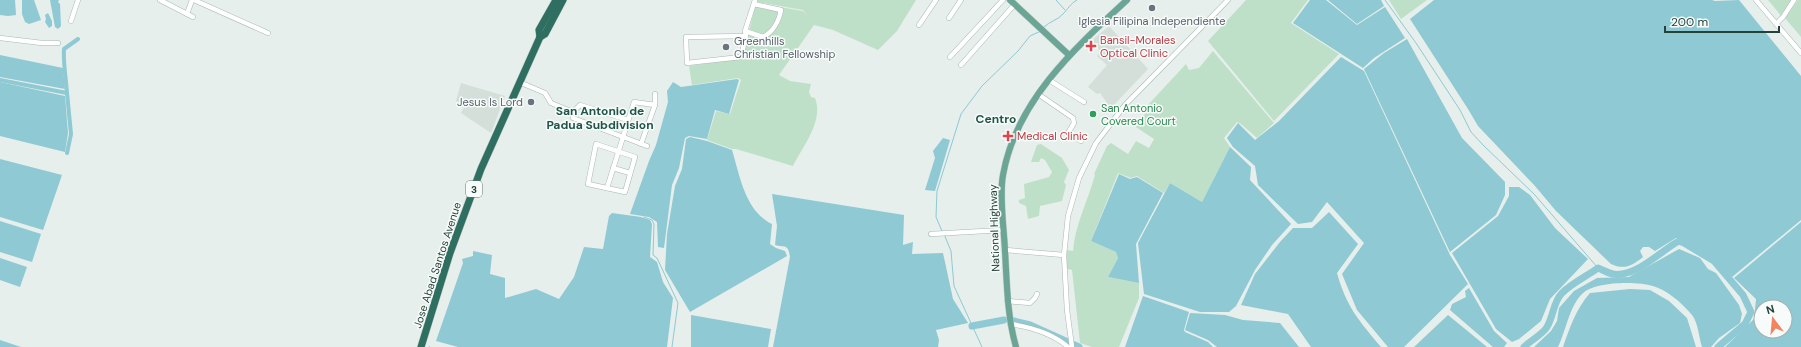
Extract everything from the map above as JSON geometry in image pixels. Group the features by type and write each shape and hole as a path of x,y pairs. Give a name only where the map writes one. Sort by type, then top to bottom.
{"highway":[{"name":"Jose Abad Santos Avenue","path":"421,347 450,253 481,169 540,37 539,30 556,0"},
{"name":"Jose Abad Santos Avenue","path":"540,37 546,34 563,0"}],"main road":[{"name":"National Highway","path":"1016,347 1010,324 1007,301 1003,230 1003,176 1011,144 1038,94 1069,54 1127,0"},
{"path":"1012,2 1043,32 1069,54"}],"street":[{"path":"71,21 78,0"},
{"path":"160,0 193,18"},
{"path":"187,14 193,0 268,33"},
{"path":"919,25 936,0"},
{"path":"949,18 961,0"},
{"path":"950,57 1003,0"},
{"path":"1072,347 1067,310 1064,254 1068,216 1079,178 1096,143 1125,105 1228,0"},
{"path":"1756,0 1801,53"},
{"path":"1776,24 1783,17 1794,0"},
{"path":"745,34 686,37 687,63 741,57 745,34 755,2 781,10 770,34 763,37 745,34"},
{"path":"961,65 1012,2"},
{"path":"0,38 42,43 58,43"},
{"path":"1049,80 1084,102"},
{"path":"519,82 545,94 551,103 573,112"},
{"path":"641,144 655,105 655,94"},
{"path":"1038,94 1073,118 1074,123 1068,133 1081,141"},
{"path":"607,188 634,102 655,105"},
{"path":"628,120 580,105 573,112 573,118 647,146"},
{"path":"596,144 635,157 630,174 624,192 588,184 596,144"},
{"path":"613,168 630,174"},
{"path":"934,234 947,232 1003,230"},
{"path":"1005,250 1064,254"},
{"path":"1007,301 1030,303 1036,298 1037,294"},
{"path":"1010,324 1030,327 1055,338 1068,347"}],"shaded area":[{"path":"1109,26 1148,69 1111,108 1100,93 1097,94 1088,87 1107,65 1097,56 1101,52 1091,41"},
{"path":"461,83 505,96 491,133 461,113 465,105 456,101"}],"green space":[{"path":"758,0 916,0 897,31 878,50 833,30 814,25 779,75 790,81 811,84 809,92 811,97 815,98 817,107 815,124 807,142 793,166 732,149 707,140 716,111 730,114 741,80 738,78 692,85 689,66 736,59 743,55 756,3 803,11 807,16 803,10 757,2"},
{"path":"1246,0 1308,0 1291,23 1339,54 1274,121 1208,41"},
{"path":"1389,0 1427,0 1401,19"},
{"path":"1768,0 1792,0 1782,17"},
{"path":"1798,0 1801,0 1801,37 1785,18"},
{"path":"1213,51 1274,123 1257,138 1237,122 1224,138 1230,147 1202,202 1170,183 1164,193 1137,176 1131,178 1118,173 1091,241 1116,252 1118,258 1108,277 1139,283 1139,298 1119,347 1092,347 1080,343 1072,270 1065,268 1066,250 1073,251 1076,231 1092,185 1094,174 1107,146 1111,143 1128,154 1136,141 1149,148 1154,139 1136,127 1140,119 1148,111 1146,107 1186,64 1189,70 1199,68"},
{"path":"1041,144 1062,158 1069,170 1064,182 1066,185 1062,201 1040,206 1039,216 1028,219 1026,206 1019,203 1019,200 1025,198 1024,184 1049,177 1052,172 1045,160 1041,158 1039,162 1031,162 1037,145"}],"water":[{"path":"0,0 15,0 16,15 0,15"},
{"path":"22,0 34,0 41,20 29,24 25,22 22,14"},
{"path":"50,0 59,0 61,26 58,29 55,27"},
{"path":"1310,0 1326,0 1357,25 1385,7 1405,38 1374,58 1363,68 1293,23"},
{"path":"1328,0 1381,0 1384,6 1357,24"},
{"path":"1434,0 1739,0 1801,76 1801,220 1732,277 1715,258 1683,239 1676,238 1655,251 1649,247 1643,247 1640,251 1643,257 1631,265 1620,267 1611,264 1556,211 1535,186 1478,126 1410,19"},
{"path":"48,13 52,21 52,26 49,28 45,22 45,15"},
{"path":"1407,39 1462,138 1505,182 1505,195 1496,215 1450,252 1364,69 1384,53"},
{"path":"0,55 63,68 65,89 0,77"},
{"path":"1341,57 1364,71 1450,255 1468,284 1404,347 1388,347 1357,310 1342,274 1364,243 1327,202 1312,222 1298,224 1258,185 1255,166 1233,147 1227,138 1238,123 1255,140 1279,121"},
{"path":"737,79 739,80 729,114 715,110 707,139 689,136 685,138 679,168 672,185 664,248 658,247 657,222 649,217 630,214 656,145 668,102 667,91 673,82 681,87"},
{"path":"0,82 65,96 68,133 65,152 0,136"},
{"path":"690,137 707,141 732,150 741,181 750,202 755,211 772,224 770,244 785,251 787,256 690,312 665,270 667,234 675,186 682,169 686,139"},
{"path":"943,138 950,140 935,191 925,190 935,158 933,151"},
{"path":"1230,147 1251,167 1250,180 1291,224 1272,245 1255,270 1236,306 1229,312 1200,312 1144,294 1138,243 1170,183 1202,202"},
{"path":"0,159 62,175 43,230 0,217"},
{"path":"1119,174 1130,179 1137,177 1163,193 1136,244 1139,283 1108,277 1118,258 1116,252 1091,241"},
{"path":"1509,187 1519,187 1530,195 1555,228 1588,259 1550,299 1541,321 1519,339 1512,342 1496,329 1452,253 1498,216 1509,196"},
{"path":"772,194 904,215 903,245 913,242 912,254 943,253 953,299 968,323 936,330 939,340 938,347 773,347 790,257 786,247 775,245 777,226"},
{"path":"1329,212 1358,244 1337,273 1345,295 1354,313 1381,347 1311,347 1288,314 1241,305 1255,274 1293,228 1312,228"},
{"path":"612,213 641,217 650,220 652,224 650,257 657,262 663,282 673,298 667,347 458,347 436,341 463,263 462,259 473,256 473,251 492,255 490,274 505,278 505,298 536,289 559,299 574,277 584,247 603,249 609,216"},
{"path":"0,221 41,234 32,262 0,252"},
{"path":"1801,222 1801,347 1725,347 1753,320 1753,339 1793,339 1793,299 1756,299 1734,278"},
{"path":"1679,249 1700,258 1708,269 1716,273 1739,305 1742,314 1740,323 1719,338 1711,347 1702,347 1697,326 1692,315 1684,306 1664,291 1646,284 1616,283 1596,287 1582,294 1571,312 1558,347 1534,347 1551,331 1557,321 1559,308 1574,291 1597,278 1629,277"},
{"path":"0,258 27,267 20,287 0,280"},
{"path":"1469,288 1494,331 1507,343 1504,347 1493,347 1450,310 1452,304 1466,297 1465,291"},
{"path":"1630,289 1650,290 1669,301 1687,318 1696,347 1563,347 1577,312 1590,293"},
{"path":"1143,296 1189,312 1184,330 1185,332 1208,342 1213,347 1125,347"},
{"path":"1190,313 1225,315 1243,320 1280,323 1299,347 1217,347 1208,340 1185,330"},
{"path":"691,315 771,329 768,347 691,347"},
{"path":"1448,315 1487,347 1414,347"},
{"path":"0,340 21,347 0,347"}],"waterway":[{"path":"1056,0 1065,10"},
{"path":"1044,27 1061,16 1077,0"},
{"path":"1385,0 1416,43 1460,110 1471,132 1534,194 1598,268"},
{"path":"942,231 936,217 937,191 961,114 982,86 1018,51 1030,36 1041,31"},
{"path":"0,80 67,93 64,49 78,39"},
{"path":"67,93 71,134 67,153"},
{"path":"644,217 652,220 654,224 653,255 657,258 678,303 672,347"},
{"path":"944,234 951,251 954,286 982,347"},
{"path":"1524,347 1545,330 1559,297 1566,289 1598,268 1613,274 1630,272 1648,263 1679,241 1714,261 1743,295 1751,312 1745,324 1718,347"},
{"path":"972,326 1004,320"},
{"path":"1014,321 1030,325 1079,347"}],"place":[{"name":"Iglesia Filipina Independiente","path":"1152,8"},
{"name":"Bansil-Morales Optical Clinic","path":"1091,46"},
{"name":"Greenhills Christian Fellowship","path":"726,47"},
{"name":"Jesus Is Lord","path":"531,102"},
{"name":"San Antonio Covered Court","path":"1093,114"},
{"name":"Medical Clinic","path":"1008,136"}],"district":[{"name":"San Antonio de Padua Subdivision","path":"600,118"},
{"name":"Centro","path":"996,119"}]}
